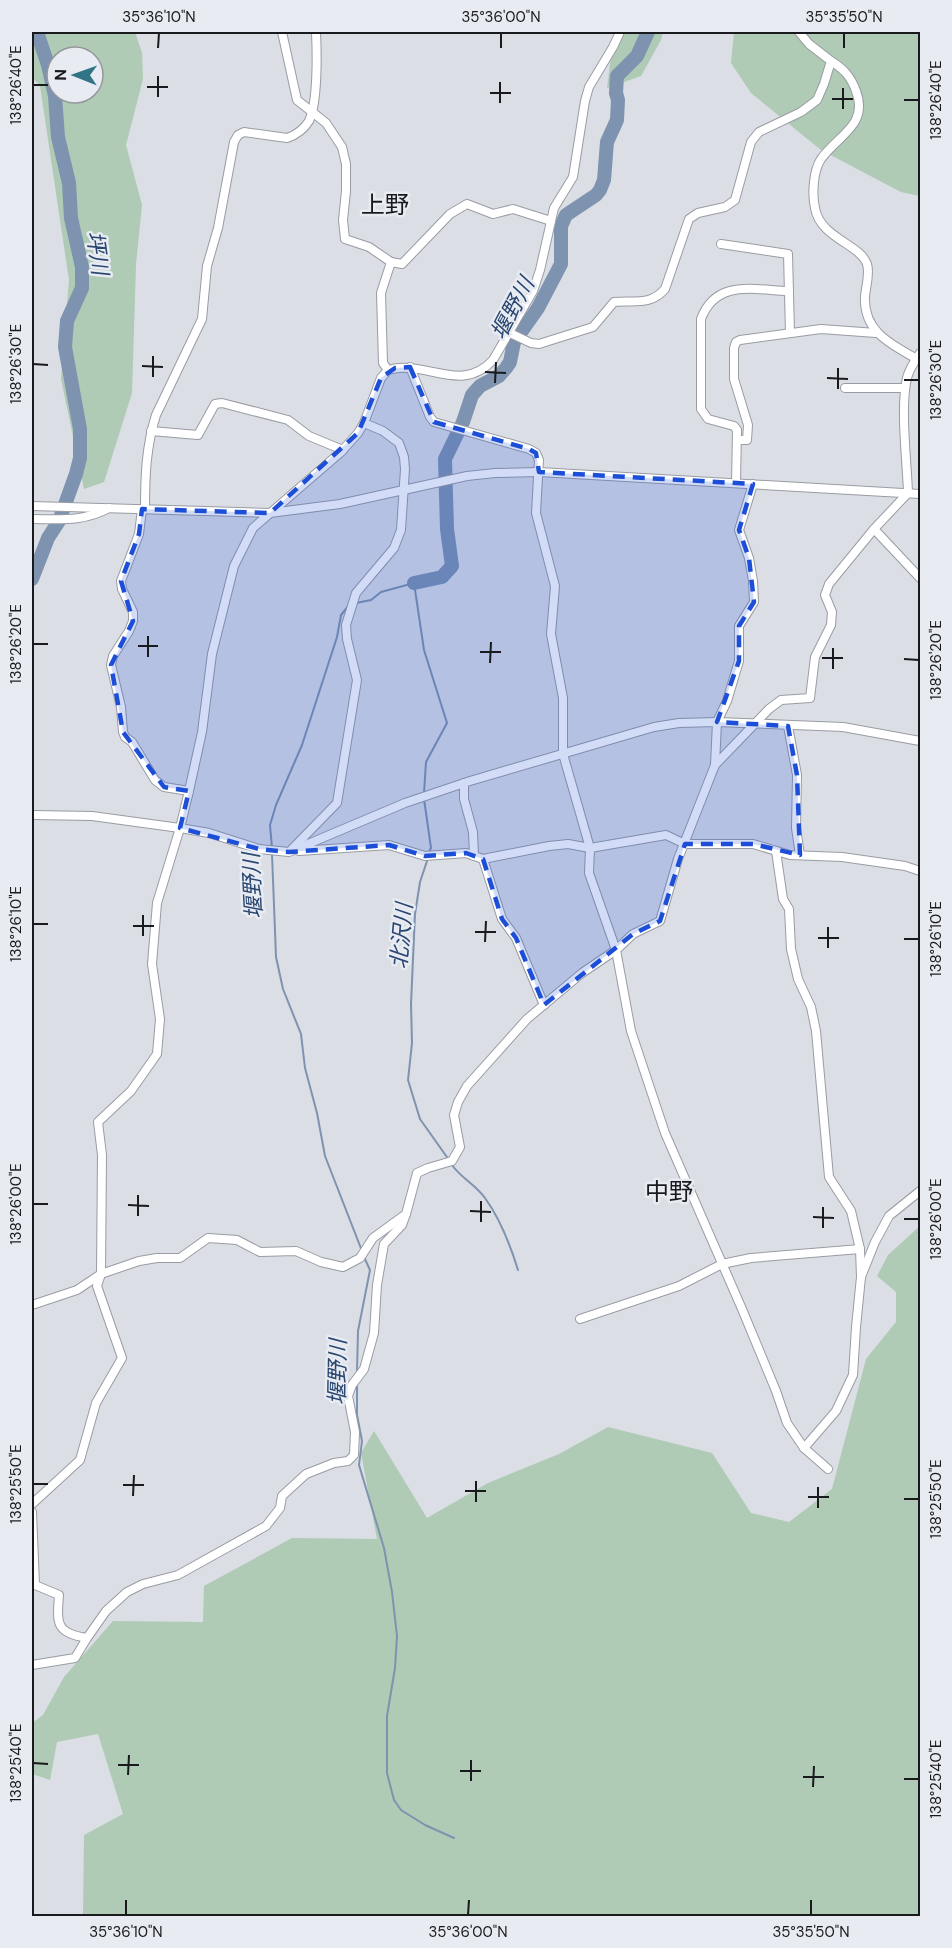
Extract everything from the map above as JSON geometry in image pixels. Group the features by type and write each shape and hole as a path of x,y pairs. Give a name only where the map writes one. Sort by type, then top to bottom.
{"street":[{"path":"282,32 297,100 326,123 342,147 346,164 343,220 345,239 369,247 391,262 402,264 450,214 467,204 493,213 513,208 551,221"},
{"path":"189,791 164,788 155,780 132,742 125,737 123,732 121,707 112,675 112,656 129,632 133,612 122,589 121,581 140,534 144,509 145,458 151,431 202,319 207,266 218,228 234,142 238,135 244,132 287,138 294,136 308,122 312,111 316,70 316,32"},
{"path":"32,1504 80,1460 96,1402 122,1358 97,1286 100,1274 102,1155 98,1122 131,1092 157,1054 160,1019 152,964 157,903 189,791 202,732 212,654 229,581 242,547 252,528 343,450 358,434 381,378 388,370 410,367 463,377 485,369 493,360 533,291 554,208 573,177 589,87 620,32"},
{"path":"715,765 781,700 810,698 815,657 831,625 832,612 825,595 829,584 874,529 908,493 904,398 907,377 919,356 891,344 876,333 871,326 866,313 867,263 860,255 832,235 819,220 815,208 815,176 820,161 857,121 861,109 852,80 843,69 809,44 799,32"},
{"path":"510,333 531,343 539,344 593,327 614,302 649,301 657,298 665,289 689,219 698,213 725,207 735,200 751,142 759,132 801,112 817,99 831,61"},
{"path":"721,244 788,254 790,333"},
{"path":"388,370 382,363 381,292 391,262"},
{"path":"736,483 737,430 734,426 708,419 701,409 700,319 705,306 725,291 789,291"},
{"path":"738,440 747,440 748,425 734,379 736,342 740,339 821,329 876,333"},
{"path":"410,367 430,417 439,424 529,448 536,453 539,460 536,513 555,586 551,634 563,698 563,754 590,848 589,873 615,950 631,1031 662,1121 776,1391 787,1423 804,1448 828,1469"},
{"path":"845,388 905,388"},
{"path":"151,431 198,435 215,404 222,403 288,420 309,436 343,450"},
{"path":"289,852 337,803 357,680 346,639 346,626 356,593 394,548 401,530 404,457 399,443 383,431 364,423"},
{"path":"32,506 270,513 340,504 458,478 495,473 540,472 921,494"},
{"path":"32,1665 75,1658 106,1611 127,1592 143,1584 177,1575 266,1526 280,1508 282,1496 306,1474 334,1463 348,1461 354,1455 356,1432 348,1396 353,1383 362,1372 374,1333 376,1285 384,1244 402,1225 417,1173 449,1162 459,1147 454,1115 458,1102 468,1086 527,1019 633,934 660,921 671,880 715,765 717,722 727,701 739,661 739,626 754,602 749,558 739,530 753,484"},
{"path":"32,519 72,519 95,516 109,508"},
{"path":"874,529 921,578"},
{"path":"289,852 419,798 654,727 679,723 717,722 843,727 921,741"},
{"path":"788,726 797,775 796,828 800,855"},
{"path":"464,783 464,799 473,832 474,856"},
{"path":"32,815 92,816 209,832 259,849 289,852 389,845 429,856 466,853 483,859 549,846 567,844 590,848 666,835 685,844 753,844 800,855 842,857 920,870"},
{"path":"776,851 783,899 789,909 791,949 798,979 811,1007 816,1031 829,1177 851,1211 860,1249 861,1277 853,1375 836,1411 804,1448"},
{"path":"483,859 502,919 516,938 544,1005"},
{"path":"861,1277 889,1216 921,1191"},
{"path":"32,1305 77,1290 100,1274 139,1261 157,1257 180,1258 208,1238 237,1240 260,1252 296,1251 321,1262 343,1266 360,1258 373,1238 406,1214"},
{"path":"580,1319 679,1286 722,1264 751,1258 860,1249"},
{"path":"32,1512 35,1585 59,1594 57,1620 63,1631 87,1638"}],"highlighted area":[{"path":"410,367 434,422 529,449 536,453 539,472 753,484 739,530 749,558 754,602 739,626 739,661 717,722 788,726 797,775 800,855 753,844 685,844 660,921 633,934 544,1005 516,938 502,919 483,859 466,853 425,856 389,845 289,852 259,849 180,828 189,791 164,787 123,732 111,665 133,621 121,581 139,534 142,509 270,513 358,433 381,378 395,368"}],"green space":[{"path":"32,32 135,32 142,53 143,79 126,145 142,205 136,264 132,393 104,482 84,489 61,379 69,280 40,86 32,77"},
{"path":"614,32 663,32 641,76 607,88"},
{"path":"734,32 920,32 920,196 901,192 821,150 751,93 731,63"},
{"path":"920,1226 920,1916 83,1916 84,1835 123,1814 98,1734 57,1742 50,1780 32,1774 32,1723 43,1715 64,1677 113,1621 203,1622 204,1586 292,1538 377,1539 361,1453 374,1431 427,1518 488,1483 559,1454 608,1427 712,1453 751,1513 789,1522 832,1489 866,1359 896,1322 896,1292 877,1276 888,1255"}],"waterway":[{"name":"坪川","path":"32,579 48,538 59,521 80,458 80,429 65,347 67,321 82,288 82,267 71,218 69,183 58,137 55,96 37,32"},
{"name":"堰野川","path":"414,583 442,577 452,566 447,529 445,459 463,422 472,395 480,386 499,376 506,368 510,362 514,342 538,308 561,264 561,226 566,215 600,190 604,180 607,142 617,120 617,76 637,56 648,32"},
{"name":"北沢川","path":"356,603 371,600 381,592 414,583 424,650 447,723 426,762 424,793"},
{"name":"堰野川","path":"272,848 270,825 276,805 302,745 337,637 341,615 350,604"},
{"name":"北沢川","path":"424,799 431,848 429,852"},
{"name":"堰野川","path":"272,854 276,957 283,989 301,1034 305,1068 325,1156 362,1251"},
{"name":"北沢川","path":"428,858 420,882 415,914 411,1004 412,1043 408,1080 420,1119 449,1160"},
{"name":"北沢川","path":"452,1165 491,1206 504,1232 518,1270"},
{"name":"堰野川","path":"357,1372 358,1331 370,1270 364,1257"},
{"name":"堰野川","path":"357,1384 357,1415 362,1441 359,1465 384,1548 397,1636 395,1668 387,1716 387,1773 394,1800 401,1810 425,1825 454,1838"}],"district":[{"name":"上野","path":"385,205"},
{"name":"中野","path":"669,1192"}]}
